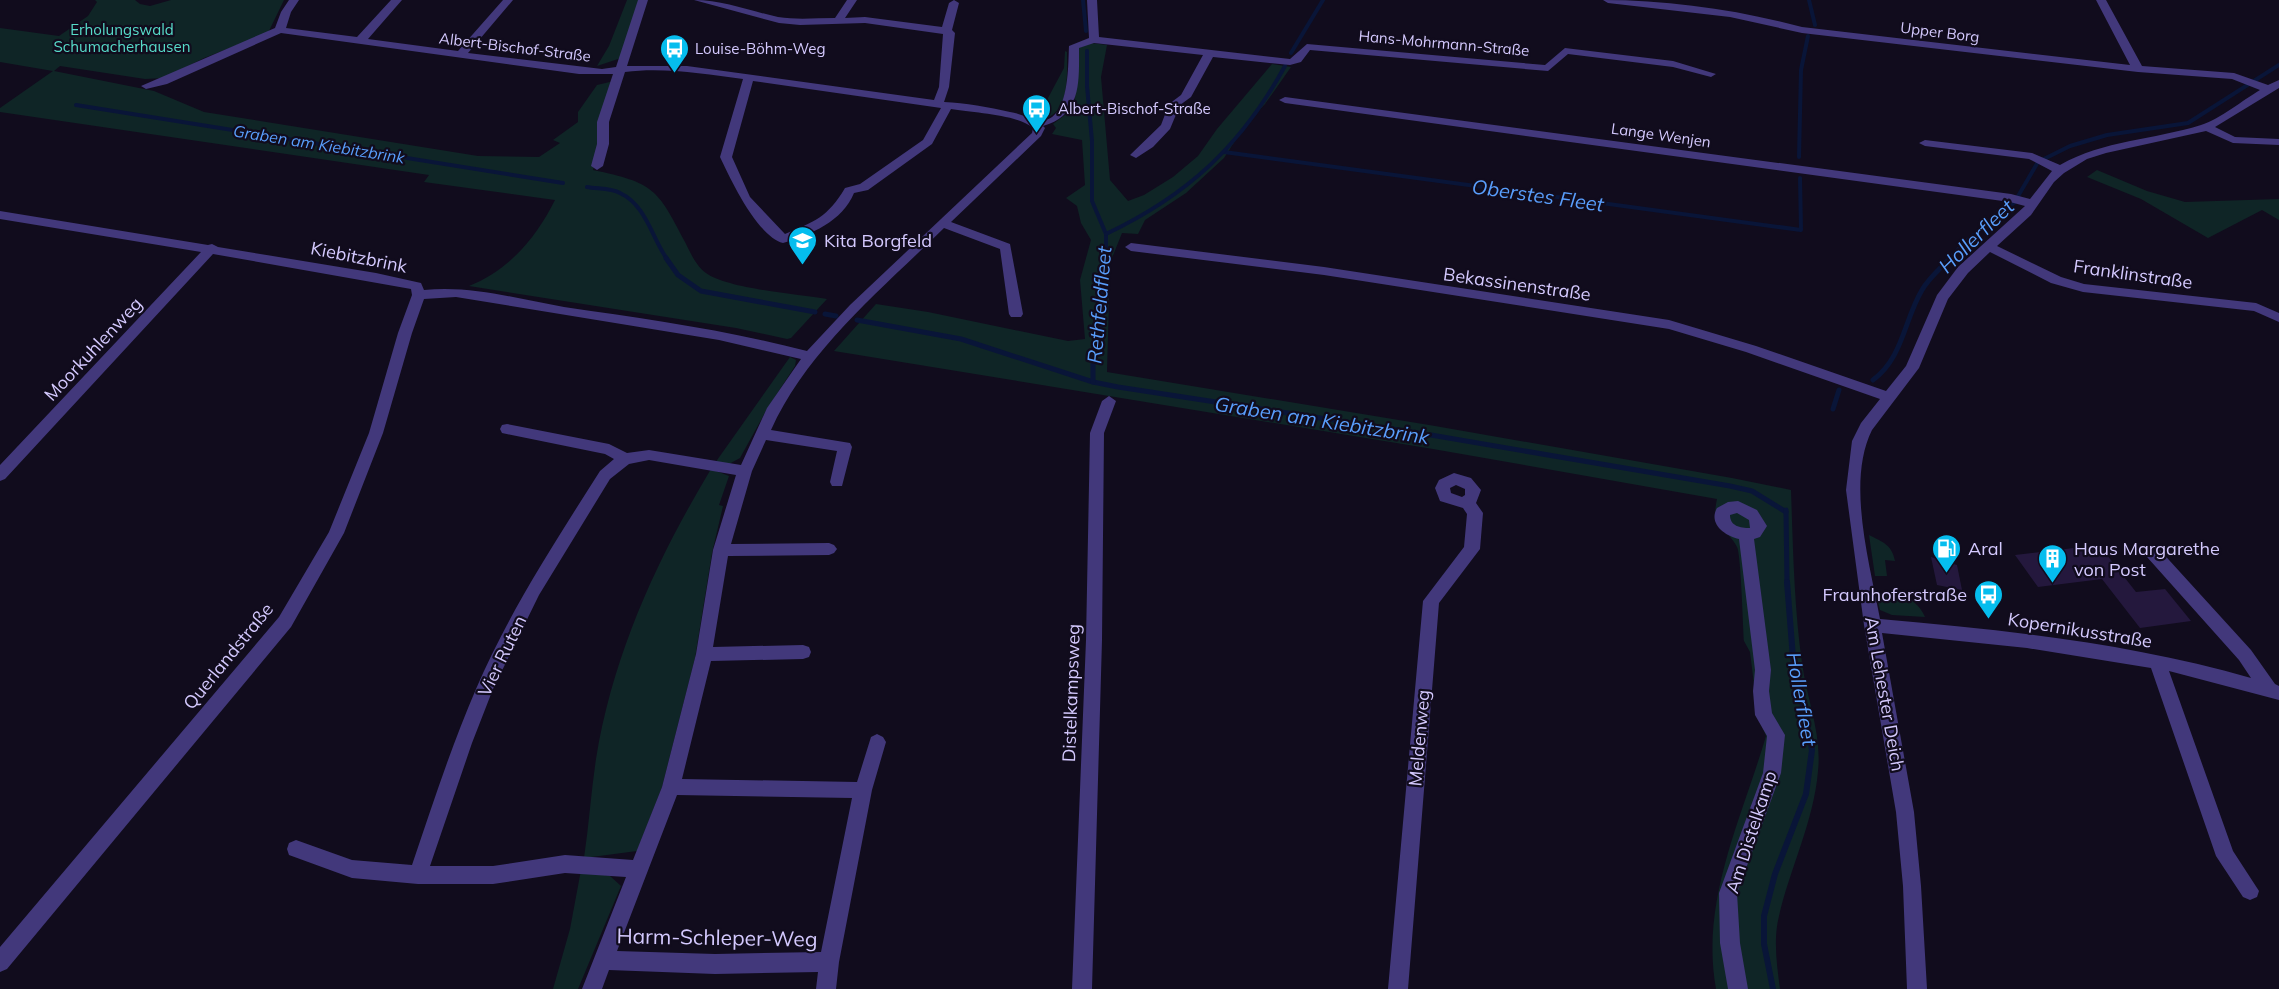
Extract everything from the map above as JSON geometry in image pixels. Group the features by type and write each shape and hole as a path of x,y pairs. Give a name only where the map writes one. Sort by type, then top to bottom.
{"street":[{"path":"146,86 163,82 280,30 286,12 294,0"},
{"path":"359,42 397,0"},
{"path":"459,56 508,0"},
{"path":"597,166 603,144 603,122 643,0"},
{"path":"699,0 790,21 865,20 950,33 943,105 928,142 864,187 849,191 846,204 824,219 783,239 745,198 726,157 749,76"},
{"path":"741,11 752,0"},
{"path":"838,21 852,0"},
{"path":"1033,123 1055,118 1065,109 1072,88 1074,46 1087,40 1094,40 1092,0"},
{"name":"Upper Borg","path":"1608,0 1771,20 1802,30 2138,69 2221,75 2263,84"},
{"path":"2101,0 2138,69"},
{"path":"946,31 954,3"},
{"name":"Albert-Bischof-Straße","path":"280,30 579,71 659,67 749,76 1010,115 1033,123"},
{"name":"Hans-Mohrmann-Straße","path":"1094,40 1290,62 1297,60 1307,46 1548,68 1565,51 1673,64 1711,74"},
{"path":"1136,155 1162,130 1174,112 1175,104 1185,97 1210,52"},
{"name":"Am Lehester Deich","path":"1917,989 1912,886 1905,812 1858,538 1854,468 1862,434 1912,368 1942,298 1963,270 2027,212 2021,201 2060,170 2083,157 2103,150 2207,127 2263,84"},
{"name":"Lange Wenjen","path":"1285,100 2021,201"},
{"path":"592,989 671,787 704,654 721,550 744,471 761,434 786,389 810,357 855,308 1037,134 1039,128 1033,123"},
{"path":"2207,127 2233,140 2279,142"},
{"path":"1925,143 2024,155 2060,170"},
{"name":"Kiebitzbrink","path":"0,215 212,248 407,283 416,286 419,295 456,291 554,310 729,336 810,357"},
{"path":"942,223 1005,247 1016,314"},
{"name":"Franklinstraße","path":"1987,246 2056,279 2083,288 2256,307 2279,318"},
{"name":"Bekassinenstraße","path":"1131,247 1324,271 1381,282 1669,325 1751,349 1889,397"},
{"name":"Moorkuhlenweg","path":"0,475 212,248"},
{"name":"Querlandstraße","path":"0,962 285,621 336,533 376,433 405,333 419,295"},
{"name":"Distelkampsweg","path":"1082,989 1094,640 1097,433 1109,401"},
{"path":"507,429 609,449 625,459 648,455 744,471"},
{"path":"761,434 845,447 837,482"},
{"name":"Vier Ruten","path":"418,874 463,743 485,688 533,591 604,475 625,459"},
{"name":"Meldenweg","path":"1398,989 1431,601 1472,549 1475,513 1467,502"},
{"name":"Am Distelkamp","path":"1738,989 1730,943 1728,893 1772,772 1776,735 1764,715 1763,670 1746,535"},
{"path":"721,550 829,549"},
{"path":"2153,554 2245,655 2274,691"},
{"name":"Kopernikusstraße","path":"1872,625 2070,645 2157,662 2274,691"},
{"path":"704,654 803,652"},
{"path":"2157,662 2224,856 2250,891"},
{"name":"Harm-Schleper-Weg","path":"826,989 829,962 863,790 877,742"},
{"path":"671,787 863,790"},
{"path":"296,849 352,868 418,874 493,875 565,864 614,866 639,870"},
{"name":"Harm-Schleper-Weg","path":"604,960 715,964 829,962"}],"green space":[{"name":"Erholungswald Schumacherhausen","path":"95,0 135,0 140,4 150,6 171,0 284,0 268,33 204,58 164,78 145,79 60,66 54,71 154,91 204,112 478,156 539,157 560,143 553,140 578,122 578,112 597,85 614,81 593,170 629,179 642,184 651,191 660,199 676,224 699,267 716,279 746,287 827,299 791,338 787,339 736,328 469,286 497,271 520,251 539,227 555,200 424,182 429,175 0,112 0,108 53,71 0,62 0,28 59,36 88,16 97,2"},
{"path":"627,0 640,0 621,58 597,66 609,46"},
{"path":"1091,43 1107,45 1101,77 1110,180 1128,201 1144,195 1173,177 1198,156 1217,129 1272,64 1291,67 1265,104 1244,127 1224,158 1186,193 1145,220 1138,234 1122,233 1110,263 1107,372 1435,426 1791,490 1799,642 1819,757 1812,808 1777,925 1776,952 1780,989 1716,989 1713,956 1718,892 1735,829 1766,736 1758,717 1750,652 1744,641 1741,576 1737,547 1717,523 1715,510 1717,499 1433,449 834,351 876,304 928,312 1068,341 1085,339 1080,280 1091,240 1081,223 1077,206 1066,198 1085,185 1082,140 1052,134 1056,128 1053,124 1069,112 1075,99 1078,48"},
{"path":"1065,51 1067,52 1067,69 1064,98 1055,113 1048,117 1040,113 1064,68"},
{"path":"2097,170 2147,191 2185,202 2279,199 2279,220 2262,210 2208,238 2141,199 2087,177"},
{"path":"790,357 796,360 795,366 767,409 740,458 729,464 715,463"},
{"path":"711,469 729,476 719,505 723,506 712,553 695,658 662,787 637,851 584,858 596,759 614,682 626,645 655,573"},
{"path":"1869,535 1892,551 1895,561 1885,560 1887,576 1875,576"},
{"path":"1898,592 1914,602 1925,617 1892,615 1880,610 1877,598"},
{"path":"581,870 610,876 621,886 578,989 553,989 570,929"}],"building":[{"name":"Haus Margarethe von Post","path":"2099,545 2136,592 2165,589 2191,621 2140,628 2102,579 2038,587 2015,555"},
{"name":"Aral","path":"1931,557 1957,565 1962,590 1937,585"}],"waterway":[{"name":"Rethfeldfleet","path":"1083,0 1086,31"},
{"path":"1291,53 1323,0"},
{"name":"Oberstes Fleet","path":"1809,0 1815,25"},
{"name":"Oberstes Fleet","path":"1799,157 1801,70 1808,36"},
{"name":"Rethfeldfleet","path":"1087,51 1087,86 1092,141 1092,201 1106,234"},
{"name":"Hollerfleet","path":"1949,259 1965,242 2014,203 2038,162 2070,146 2107,135 2188,123 2279,65"},
{"path":"1106,234 1162,203 1210,165 1250,121 1285,66"},
{"name":"Graben am Kiebitzbrink","path":"76,105 563,183"},
{"name":"Oberstes Fleet","path":"1224,152 1801,230 1800,178"},
{"name":"Graben am Kiebitzbrink","path":"587,187 612,190 629,198 648,223 667,259"},
{"name":"Rethfeldfleet","path":"1106,234 1106,258"},
{"name":"Graben am Kiebitzbrink","path":"666,258 678,275 701,291 815,312"},
{"name":"Rethfeldfleet","path":"1093,382 1093,353 1102,322 1101,285 1106,258"},
{"name":"Hollerfleet","path":"1873,380 1883,371 1897,350 1922,290 1950,258"},
{"name":"Graben am Kiebitzbrink","path":"825,314 836,316"},
{"name":"Graben am Kiebitzbrink","path":"857,320 961,339 1093,382"},
{"name":"Graben am Kiebitzbrink","path":"1093,382 1431,435 1730,486 1752,491 1786,512"},
{"name":"Hollerfleet","path":"1833,409 1839,390"},
{"name":"Hollerfleet","path":"1786,510 1787,583"},
{"name":"Hollerfleet","path":"1773,989 1764,944 1764,916 1775,874 1806,794 1812,750 1793,658 1787,582"}],"place":[{"name":"Louise-Böhm-Weg","path":"674,74"},
{"name":"Albert-Bischof-Straße","path":"1037,134"},
{"name":"Kita Borgfeld","path":"803,266"},
{"name":"Aral","path":"1947,574"},
{"name":"Haus Margarethe von Post","path":"2053,584"},
{"name":"Fraunhoferstraße","path":"1988,620"}]}
